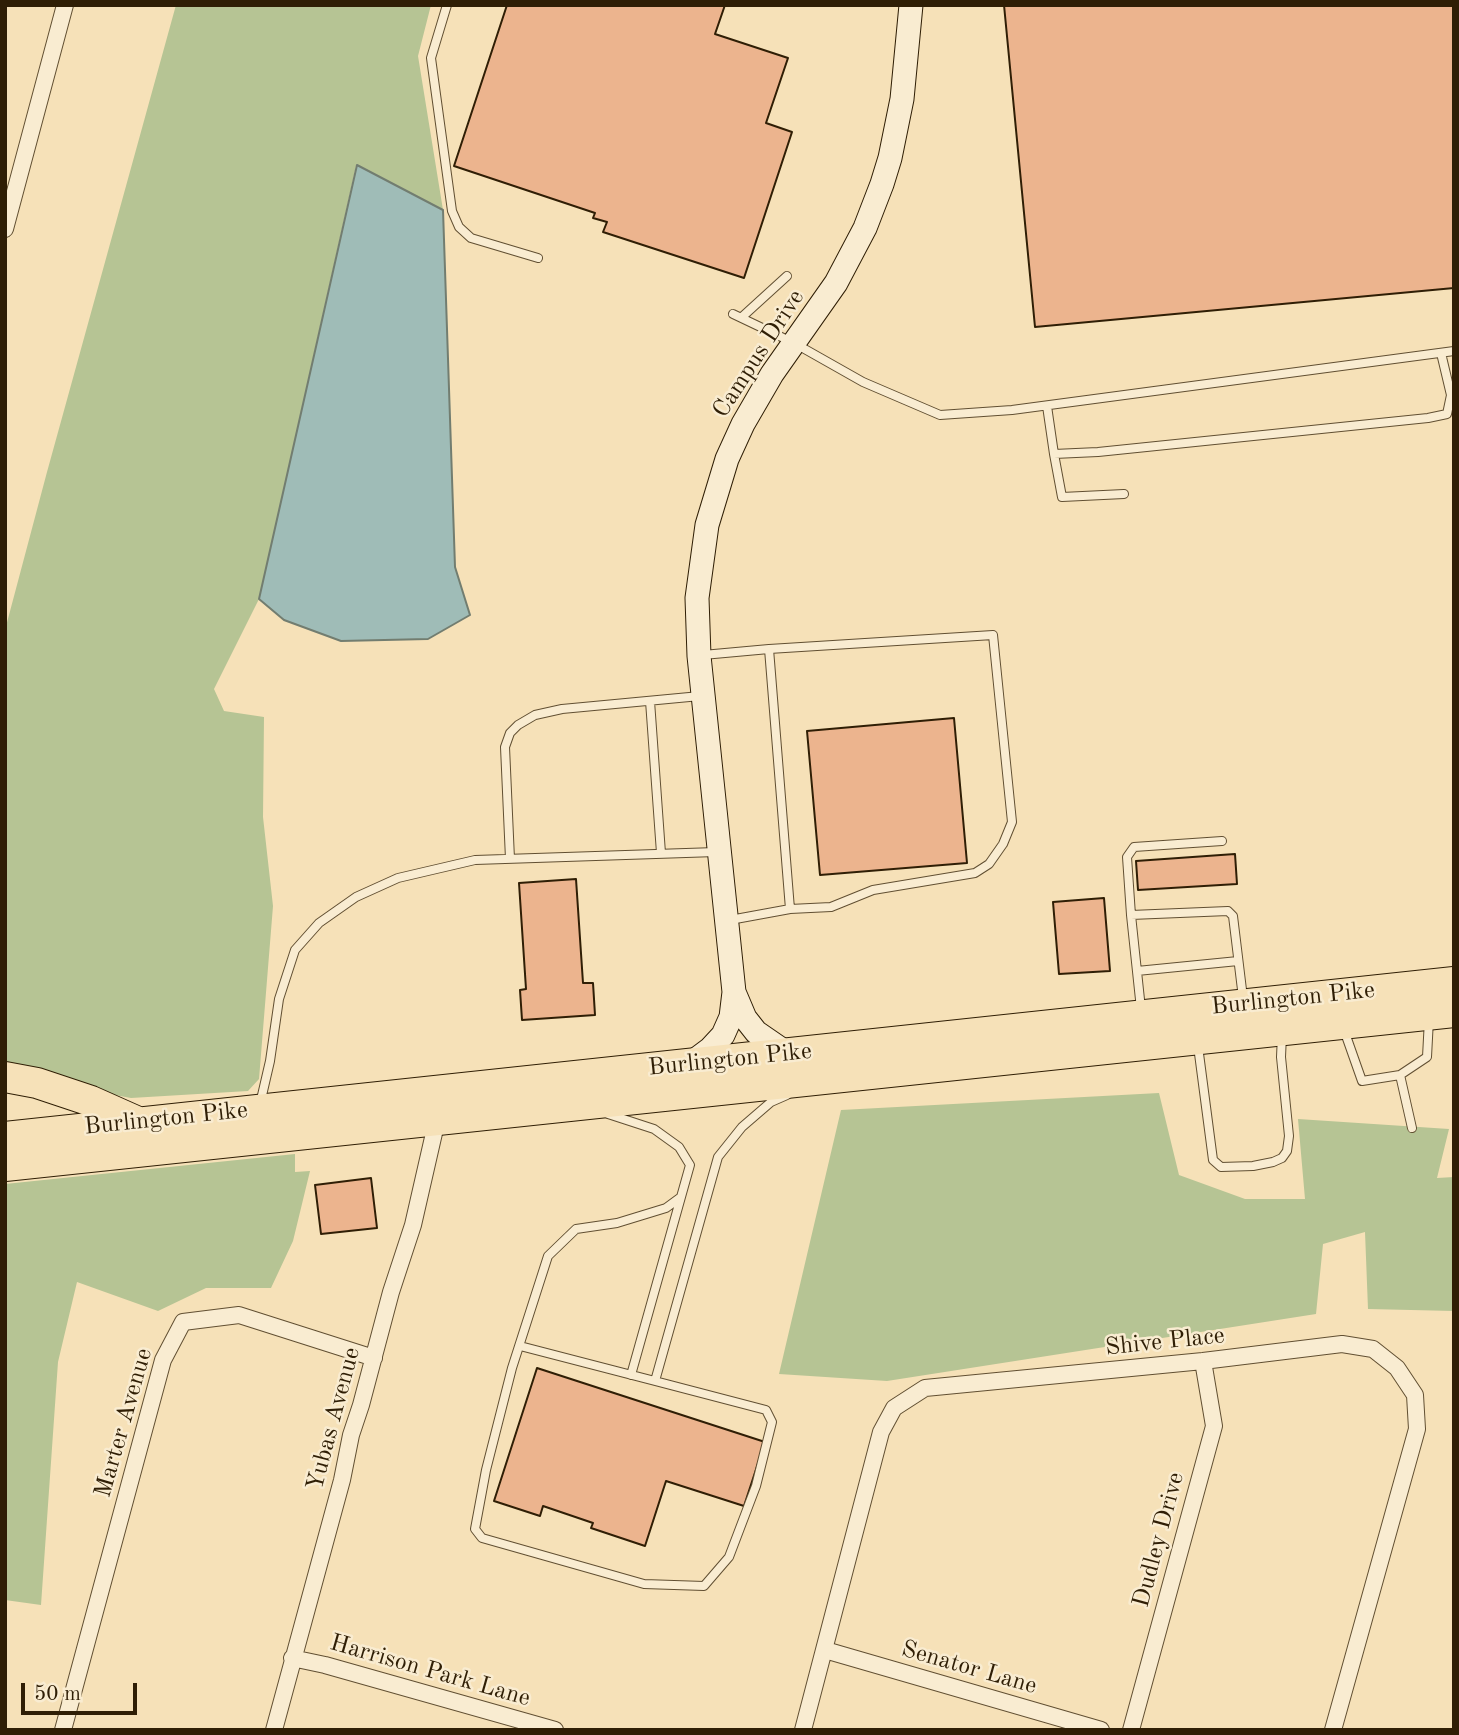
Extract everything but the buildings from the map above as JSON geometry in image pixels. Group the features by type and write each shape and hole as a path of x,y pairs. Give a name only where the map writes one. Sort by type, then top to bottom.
{"highway":[{"name":"Burlington Pike","path":"5,1137 1452,980"},
{"name":"Burlington Pike","path":"5,1166 1441,1013"},
{"path":"5,1077 37,1083 91,1101 140,1122"}],"street":[{"path":"5,229 65,5"},
{"name":"Campus Drive","path":"690,1064 723,1035 731,1017 734,992 699,656 698,587 701,555 712,505 727,458 743,424 758,396 836,283 865,228 883,184 902,99 911,5"},
{"name":"Campus Drive","path":"734,992 745,1018 756,1032 788,1054"},
{"name":"Yubas Avenue","path":"274,1730 342,1480 351,1435 391,1292 413,1226 437,1120"},
{"name":"Marter Avenue","path":"63,1730 163,1360 183,1322 239,1315 374,1358"},
{"name":"Shive Place","path":"803,1730 881,1432 894,1408 925,1388 1203,1361 1342,1344 1373,1349 1397,1368 1415,1395 1418,1429 1333,1730"},
{"name":"Dudley Drive","path":"1131,1730 1214,1426 1203,1361"},
{"name":"Senator Lane","path":"825,1650 1101,1730"},
{"name":"Harrison Park Lane","path":"292,1658 325,1664 555,1730"}],"lane":[{"path":"447,5 431,58 452,211 459,227 471,238 538,258"},
{"path":"787,276 737,316 863,382 940,415 1047,406 1454,351"},
{"path":"1055,453 1183,444 1447,414 1451,395 1441,353"},
{"path":"1047,406 1062,497 1124,494"},
{"path":"699,656 993,635 1012,822 1003,844 989,864 975,873 873,890 831,907 790,909 727,921"},
{"path":"769,649 790,909"},
{"path":"510,859 505,747 510,733 518,725 535,715 562,709 703,696"},
{"path":"650,701 661,853"},
{"path":"1141,1015 1127,857 1134,847 1222,841"},
{"path":"259,1109 270,1061 279,999 295,950 319,923 356,897 398,878 475,860 719,852"},
{"path":"1131,915 1228,911 1233,916 1244,1004"},
{"path":"1137,971 1238,961"},
{"path":"1342,1024 1362,1081 1400,1075 1427,1057 1441,1013"},
{"path":"1198,1040 1213,1160 1221,1167 1253,1166 1273,1162 1282,1158 1287,1151 1289,1136 1281,1057 1282,1031"},
{"path":"1400,1075 1412,1128"},
{"path":"655,1381 718,1157 742,1127 771,1102 825,1078"},
{"path":"561,1107 614,1115 654,1129 679,1147 690,1165 631,1375"},
{"path":"520,1346 766,1410 772,1422 756,1486 729,1557 704,1586 644,1584 482,1538 475,1529 486,1470 520,1346 548,1256 576,1229 617,1223 666,1208 681,1197"}],"green space":[{"path":"176,5 431,5 418,56 443,210 356,166 259,599 214,689 224,711 264,717 263,817 273,906 259,1079 248,1091 131,1098 93,1091 5,1067 5,630"},
{"path":"1159,1093 1179,1175 1245,1199 1305,1199 1298,1119 1449,1129 1437,1178 1454,1177 1454,1311 1368,1309 1365,1232 1323,1244 1316,1314 887,1381 779,1374 841,1110"},
{"path":"295,1154 295,1172 310,1171 293,1241 271,1288 206,1288 158,1311 77,1282 58,1362 41,1605 5,1600 5,1184"}],"water":[{"path":"357,165 443,210 455,567 470,615 428,639 341,641 284,620 259,599"}]}
